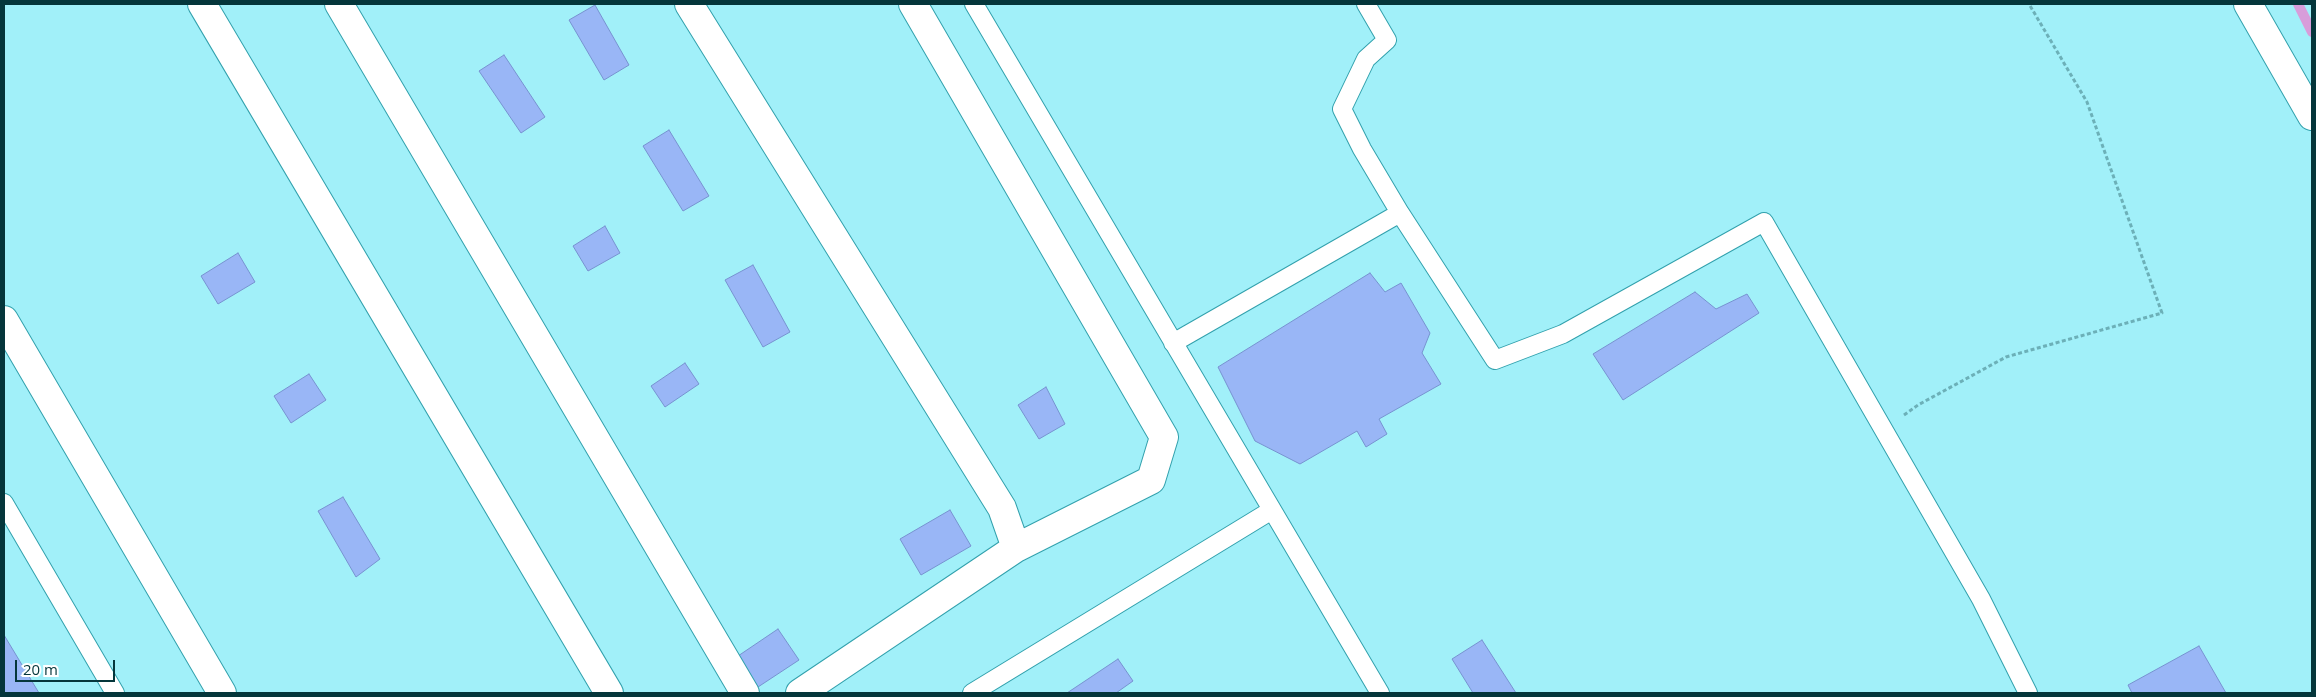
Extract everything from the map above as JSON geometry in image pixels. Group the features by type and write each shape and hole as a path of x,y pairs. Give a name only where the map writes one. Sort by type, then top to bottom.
{"street":[{"path":"202,4 610,693"},
{"path":"339,4 745,693"},
{"path":"689,4 1002,508 1016,548"},
{"path":"800,693 1016,548 1151,480 1164,437 913,4"},
{"path":"2248,4 2312,116"},
{"path":"4,320 222,693"}],"lane":[{"path":"974,4 1380,693"},
{"path":"1366,4 1387,40 1366,59 1342,109 1362,149 1400,213 1495,360 1563,334 1764,222 1981,599 2024,692"},
{"path":"1173,343 1400,213"},
{"path":"4,503 115,693"},
{"path":"972,693 1272,510"}],"path":[{"path":"1884,432 1918,405 2006,357 2162,313 2087,102 2029,4"}],"building":[{"path":"595,5 629,65 604,80 569,20"},
{"path":"504,55 545,117 521,133 479,71"},
{"path":"669,130 709,196 683,211 643,146"},
{"path":"605,226 620,253 588,271 573,246"},
{"path":"238,253 255,282 218,304 201,276"},
{"path":"753,265 790,332 763,347 725,280"},
{"path":"1370,273 1385,292 1401,283 1430,333 1422,353 1441,384 1379,419 1387,434 1366,447 1357,431 1300,464 1255,441 1218,367"},
{"path":"1695,292 1716,309 1747,294 1759,313 1623,400 1593,354"},
{"path":"685,363 699,384 665,407 651,386"},
{"path":"309,374 326,400 291,423 274,396"},
{"path":"1046,387 1065,424 1039,439 1018,405"},
{"path":"343,497 380,559 356,577 318,511"},
{"path":"950,510 971,546 921,575 900,539"},
{"path":"778,629 799,660 758,687 738,656"},
{"path":"4,635 39,693 4,693"},
{"path":"1482,640 1516,693 1473,693 1452,659"},
{"path":"2199,646 2226,693 2132,693 2128,685"},
{"path":"1118,659 1133,681 1116,693 1067,693"}],"waterway":[{"path":"2298,4 2312,32"}]}
